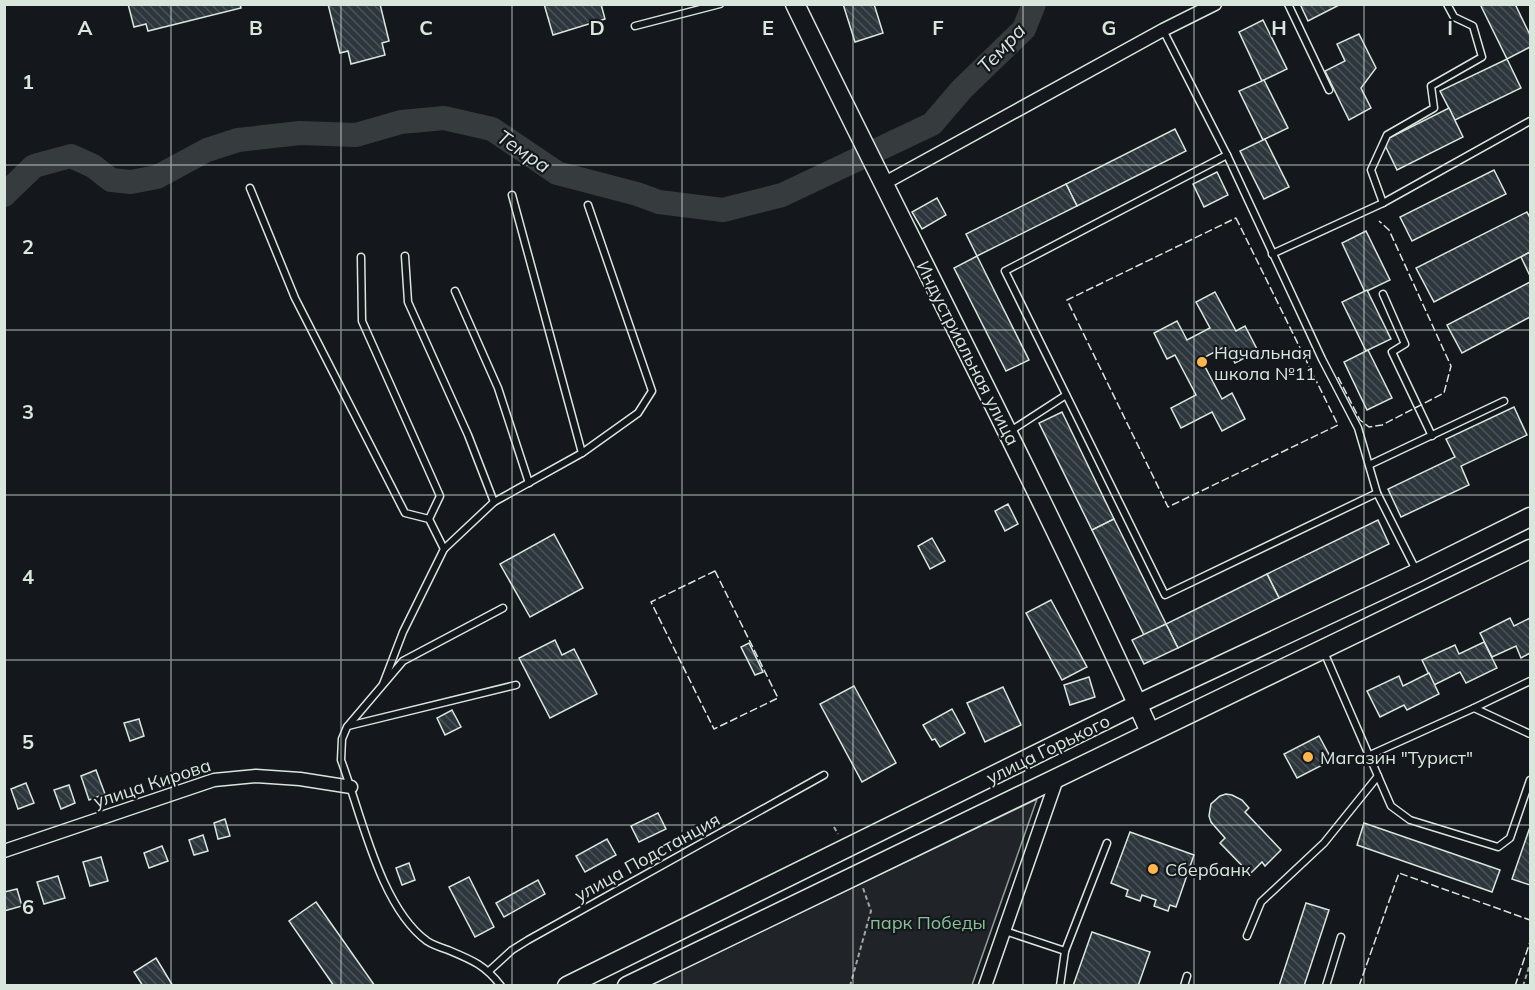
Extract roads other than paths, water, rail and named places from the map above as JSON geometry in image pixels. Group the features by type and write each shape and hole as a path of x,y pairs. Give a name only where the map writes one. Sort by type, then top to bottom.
{"main road":[{"name":"Индустриальная улица","path":"795,4 1009,432 1150,732"},
{"name":"улица Горького","path":"567,986 1138,704 1417,573 1530,517"},
{"name":"улица Горького","path":"627,986 1530,549"}],"street":[{"path":"883,184 1163,30 1215,4"},
{"name":"улица Кирова","path":"4,851 214,780 256,776 300,779 351,787"},
{"path":"985,986 1058,776"}],"lane":[{"path":"635,26 720,4"},
{"path":"1288,4 1329,90"},
{"path":"1383,204 1371,170 1387,135 1434,108 1431,86 1482,57 1473,26 1454,17 1447,4"},
{"path":"1163,30 1227,155 1272,254 1358,428 1377,493 1417,573"},
{"path":"1272,254 1383,204 1530,121"},
{"path":"1227,155 1005,271 1165,595 1377,493"},
{"path":"250,188 295,297 405,513 429,519 444,549"},
{"path":"512,195 582,453"},
{"path":"383,684 403,632 444,549 494,502 582,453 638,413 652,391 588,205"},
{"path":"405,256 408,302 468,435 494,502"},
{"path":"361,257 362,321 440,496 429,519"},
{"path":"455,291 498,388 529,483"},
{"path":"1383,294 1405,344 1392,352 1432,436"},
{"path":"1009,432 1066,395"},
{"path":"1369,465 1504,401"},
{"path":"501,986 489,971 473,961 429,942 409,925 386,886 341,760 342,739 347,726 403,661 503,608"},
{"path":"1322,648 1391,806 1410,820 1498,847 1510,838 1530,780"},
{"path":"1370,754 1530,681"},
{"path":"347,726 516,685"},
{"path":"1474,708 1530,734"},
{"name":"улица Подстанция","path":"489,971 512,950 528,940 824,775"},
{"path":"1247,936 1261,902 1324,843 1378,776"},
{"path":"1060,986 1065,951 1107,843"},
{"path":"1005,930 1065,951"},
{"path":"1326,986 1341,938"},
{"path":"1185,986 1188,976"}],"waterway":[{"name":"Темра","path":"4,195 34,166 71,156 93,166 111,180 131,182 157,177 207,150 238,140 300,133 356,135 401,122 444,118 492,129 557,173 659,202 723,210 782,195 932,124 962,89 1024,29 1034,4"}],"place":[{"name":"Начальная школа №11","path":"1202,362"},
{"name":"Магазин \"Турист\"","path":"1308,757"},
{"name":"Сбербанк","path":"1153,869"}],"park label":[{"name":"парк Победы","path":"928,922"}]}
